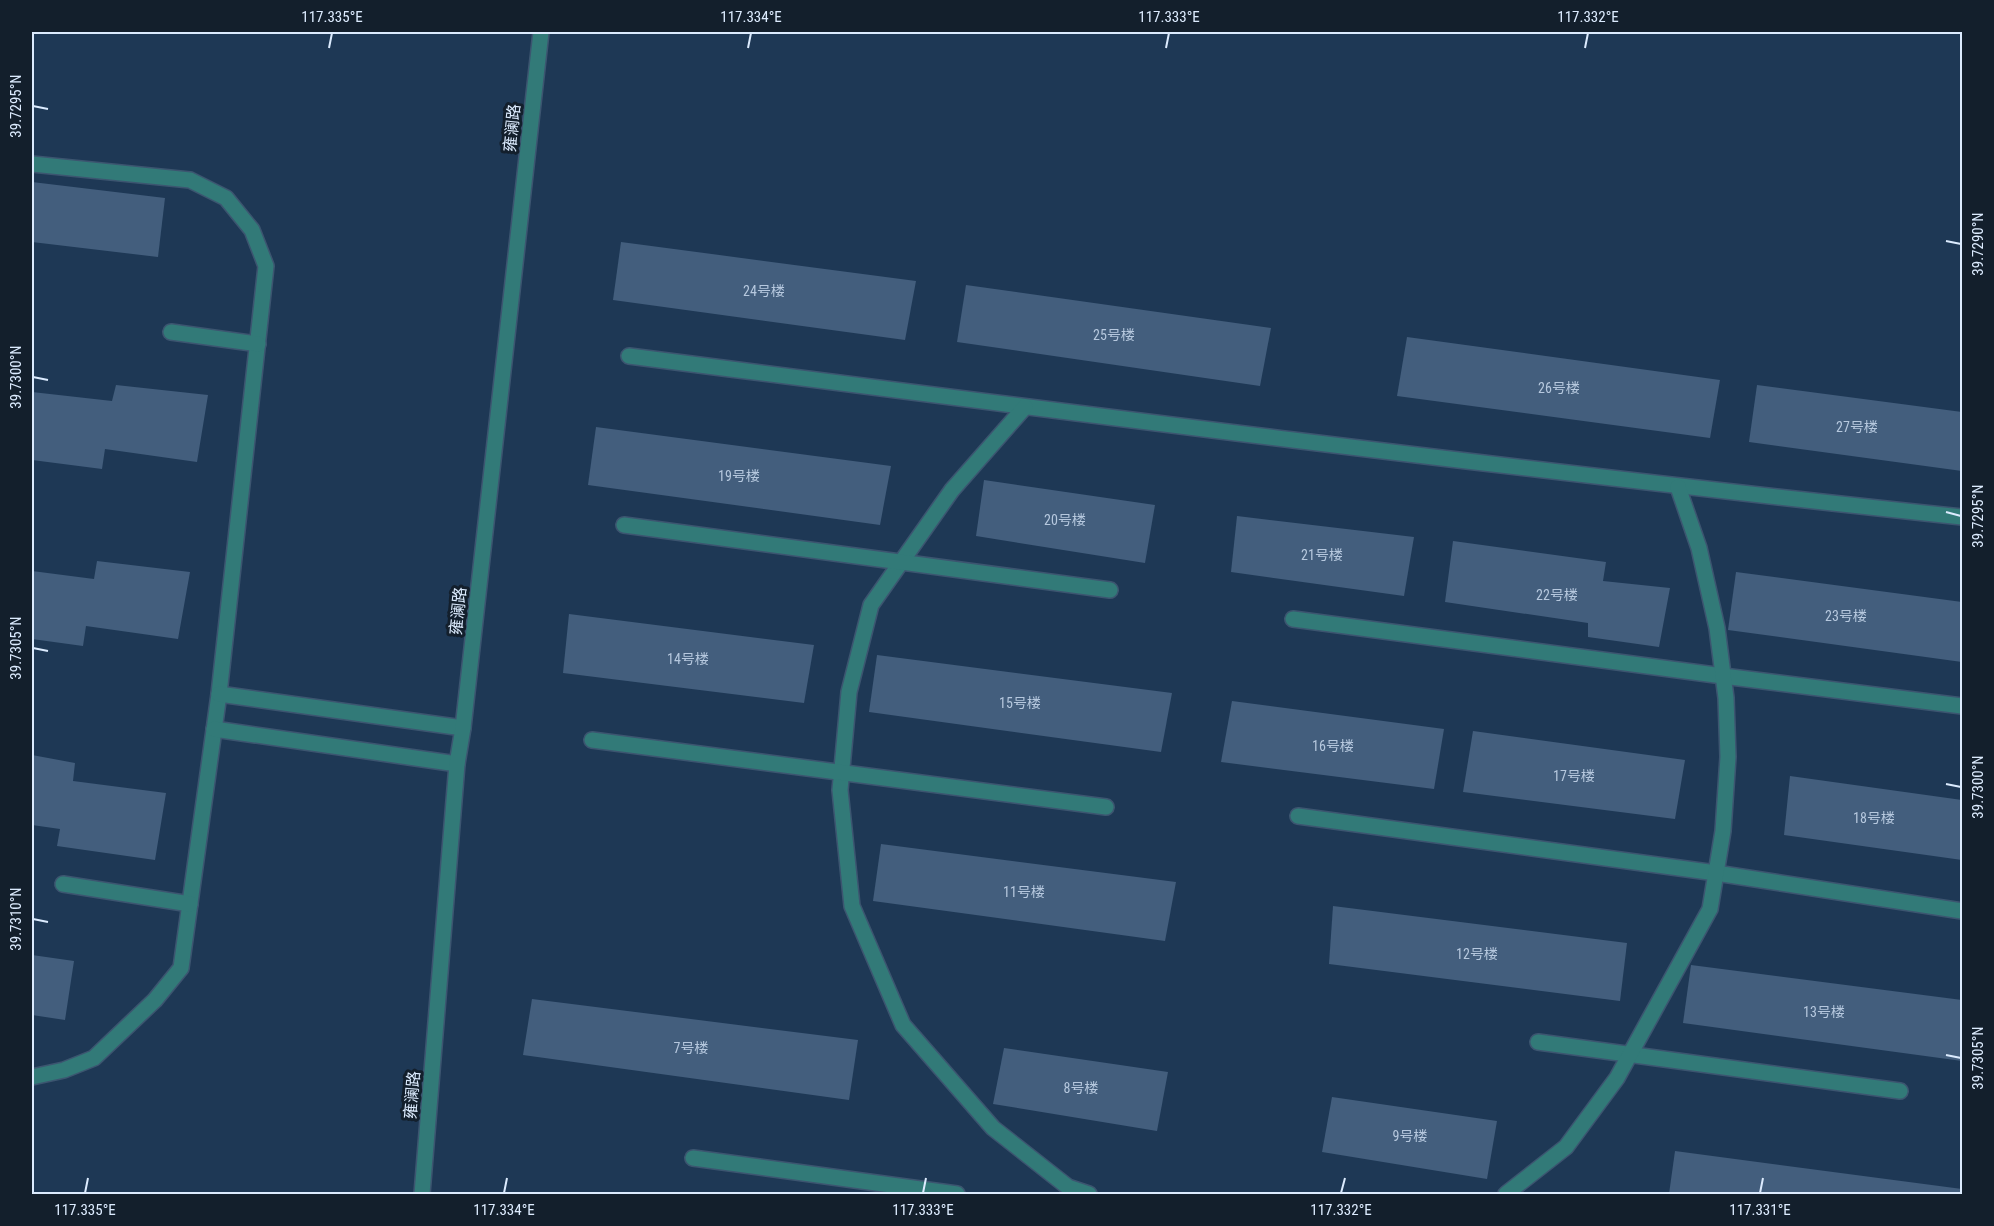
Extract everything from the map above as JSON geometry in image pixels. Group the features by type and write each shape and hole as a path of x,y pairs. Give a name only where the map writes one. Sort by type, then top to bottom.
{"street":[{"name":"雍澜路","path":"422,1194 457,764 463,728 541,32"},
{"path":"32,164 190,180 226,198 252,231 266,266 219,694 181,968 155,1000 94,1058 64,1070 32,1077"},
{"path":"171,332 258,344"},
{"path":"629,356 1678,487 1962,517"},
{"path":"1025,407 952,490 871,605 849,692 840,790 852,906 903,1026 993,1128 1068,1187 1089,1194"},
{"path":"1506,1194 1566,1147 1617,1078 1710,909 1723,831 1728,757 1723,676 1717,627 1701,559 1678,487"},
{"path":"624,525 1110,590"},
{"path":"1293,619 1962,705"},
{"path":"219,694 463,728"},
{"path":"214,729 457,764"},
{"path":"592,740 1106,807"},
{"path":"1298,816 1716,873 1962,910"},
{"path":"63,884 190,904"},
{"path":"1538,1042 1900,1090"},
{"path":"693,1158 957,1194"}],"building":[{"path":"32,182 165,198 158,257 32,242"},
{"path":"621,242 916,281 905,340 613,300"},
{"path":"966,285 1271,328 1260,386 957,342"},
{"path":"1407,337 1720,380 1710,438 1397,396"},
{"path":"116,385 208,395 197,462 105,449 102,469 32,460 32,392 112,401"},
{"path":"1757,385 1962,412 1962,471 1749,442"},
{"path":"596,427 891,466 880,525 588,485"},
{"path":"984,480 1155,505 1145,563 976,536"},
{"path":"1237,516 1414,537 1404,596 1231,572"},
{"path":"1453,541 1606,562 1603,581 1670,588 1659,647 1588,637 1588,623 1445,602"},
{"path":"97,561 190,572 178,639 86,626 83,646 32,639 32,571 94,579"},
{"path":"1736,572 1962,602 1962,662 1728,630"},
{"path":"569,614 814,645 804,703 563,673"},
{"path":"877,655 1172,693 1161,752 869,712"},
{"path":"1232,701 1444,729 1434,789 1221,762"},
{"path":"1473,731 1685,760 1675,819 1463,792"},
{"path":"32,755 75,763 73,781 166,793 155,860 57,846 60,829 32,825"},
{"path":"1790,776 1962,800 1962,860 1784,835"},
{"path":"881,844 1176,882 1165,941 873,901"},
{"path":"1333,906 1627,943 1620,1001 1329,964"},
{"path":"32,955 74,961 65,1020 32,1015"},
{"path":"1691,965 1962,1000 1962,1061 1683,1023"},
{"path":"532,999 858,1040 849,1100 523,1055"},
{"path":"1004,1048 1168,1072 1157,1131 993,1104"},
{"path":"1332,1097 1497,1121 1487,1179 1322,1152"},
{"path":"1675,1151 1962,1189 1962,1194 1669,1194"}]}
